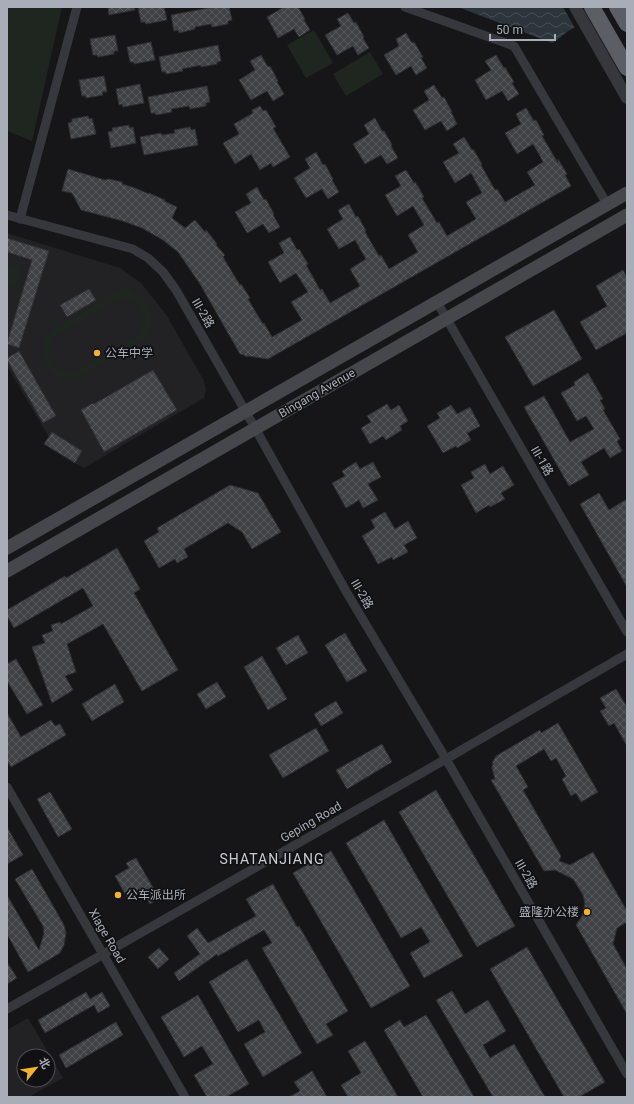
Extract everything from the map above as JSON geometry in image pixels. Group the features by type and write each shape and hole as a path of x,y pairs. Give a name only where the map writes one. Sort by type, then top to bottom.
{"highway":[{"path":"592,7 620,72"},
{"path":"617,7 627,24"}],"main road":[{"name":"Bingang Avenue","path":"7,548 627,193"},
{"name":"Bingang Avenue","path":"7,571 627,215"}],"street":[{"path":"20,219 77,7"},
{"path":"405,7 514,46 607,204"},
{"path":"575,7 620,72 627,98"},
{"name":"III-2路","path":"7,215 133,249 148,258 163,272 176,290 347,593 446,759 627,1074"},
{"name":"III-1路","path":"437,302 627,632"},
{"name":"Geping Road","path":"7,1009 627,654"},
{"name":"Xiage Road","path":"7,787 186,1097"}],"shaded area":[{"path":"7,7 62,7 32,141 7,131"},
{"path":"314,30 333,63 306,78 287,45"},
{"path":"370,52 383,74 346,96 333,74"},
{"name":"公车中学","path":"7,233 120,268 141,283 167,316 204,381 206,389 204,398 84,468 44,444 49,437 7,366"},
{"path":"7,264 22,268 16,288 7,286"},
{"path":"128,286 132,292 144,301 150,310 151,315 149,331 144,340 79,377 73,378 61,377 51,371 47,366 43,355 43,349 46,338 52,330","holes":["123,298 130,300 140,307 145,317 145,323 139,335 77,371 63,371 52,363 48,351 49,346 56,335 119,299"]},
{"path":"28,1018 46,1048 16,1048 16,1088 45,1088 29,1097 7,1097 7,1030"},
{"path":"56,1066 63,1078 56,1082"}],"water":[{"path":"458,7 627,7 613,25 591,25 574,28 552,43"}],"pier":[{"path":"563,7 627,7 627,31 613,27 591,27 576,30"}],"building":[{"path":"108,7 134,7 135,10 109,15"},
{"path":"138,7 164,7 167,20 146,24 145,22 141,22"},
{"path":"214,7 229,7 232,20 228,21 228,24 212,27 211,24 195,27 195,29 179,33 178,30 174,31 171,15"},
{"path":"284,7 298,7 310,30 299,37 294,29 278,38 267,17"},
{"path":"348,13 354,23 356,22 369,48 358,55 353,46 337,55 325,35 341,26 337,19"},
{"path":"406,33 412,43 414,42 423,57 421,58 427,68 416,75 411,66 396,75 384,55 399,46 396,39"},
{"path":"115,35 118,51 114,51 114,54 98,57 97,55 93,55 90,39"},
{"path":"151,42 155,60 134,64 134,62 130,62 127,47"},
{"path":"218,45 221,61 217,62 217,64 201,67 201,65 182,69 183,71 166,74 166,72 162,72 159,57"},
{"path":"261,55 268,67 270,66 284,94 273,101 267,91 251,100 239,80 255,70 250,61"},
{"path":"496,55 514,82 512,83 519,94 508,101 502,91 486,100 475,80 491,70 485,61"},
{"path":"104,76 107,92 102,92 103,95 86,98 86,96 82,96 79,80"},
{"path":"140,84 144,103 123,107 122,104 119,105 116,89"},
{"path":"434,85 442,98 444,97 457,124 447,131 441,121 425,130 413,110 429,100 424,91"},
{"path":"207,86 210,102 206,103 206,106 190,109 189,106 171,109 172,112 156,115 155,113 151,113 148,97"},
{"path":"260,106 263,111 266,110 276,127 273,128 290,157 273,167 271,163 260,170 251,154 235,164 223,143 239,134 234,124 253,113 252,110"},
{"path":"526,108 534,121 536,120 544,135 542,136 558,163 558,159 567,174 565,175 571,186 268,359 246,357 240,354 200,284 178,252 163,240 142,228 123,221 81,210 72,193 62,191 68,169 105,180 109,179 122,182 122,184 149,193 177,207 172,218 185,228 195,220 205,232 206,230 225,255 223,257 240,285 241,284 250,298 248,299 272,337 302,320 291,302 308,292 296,273 280,283 268,262 284,253 279,243 290,237 297,250 299,249 308,264 306,265 320,290 322,289 330,303 360,286 350,269 366,259 355,240 339,249 327,229 343,219 338,210 349,204 356,217 358,216 366,231 365,232 379,256 381,255 389,269 418,252 408,235 424,225 413,206 397,216 385,195 401,186 395,176 406,170 419,188 424,197 422,198 437,223 439,222 447,236 476,219 466,202 482,193 471,173 455,183 443,162 459,153 453,144 464,137 482,164 481,165 495,190 497,189 505,202 535,185 527,172 543,162 540,156 533,144 517,154 505,133 521,124 516,114"},
{"path":"88,116 89,119 92,118 96,134 71,139 68,123 72,122 72,119"},
{"path":"375,118 382,131 384,131 390,141 391,146 398,158 387,164 381,155 365,164 353,144 369,134 364,125"},
{"path":"129,125 129,128 133,127 136,143 111,148 108,132 113,131 112,128"},
{"path":"190,127 191,130 195,129 198,145 144,155 140,137 161,133 162,135 175,133 174,130"},
{"path":"316,152 323,165 325,164 339,192 328,199 322,189 306,198 294,178 310,168 305,159"},
{"path":"257,187 264,200 266,199 280,227 269,233 263,224 247,233 235,212 251,203 246,194"},
{"path":"7,238 49,251 19,348 7,343 32,260 7,252"},
{"path":"623,270 627,277 627,333 596,350 580,322 607,306 596,286"},
{"path":"89,289 96,300 67,317 60,305"},
{"path":"554,310 582,359 533,386 505,337"},
{"path":"19,351 56,416 43,423 7,360 7,358"},
{"path":"153,370 177,410 104,452 81,410"},
{"path":"588,373 603,399 600,400 605,409 603,410 620,439 617,441 622,451 610,458 604,448 581,462 589,475 569,486 524,407 544,396 570,442 594,429 586,416 577,421 561,393 575,385 574,382"},
{"path":"387,404 391,410 399,405 408,421 400,426 402,430 386,440 383,436 370,444 361,428 371,422 367,416"},
{"path":"451,405 457,414 470,407 480,426 467,433 471,440 457,448 456,446 443,453 427,426 440,418 437,413"},
{"path":"52,432 82,451 75,463 44,444"},
{"path":"356,462 360,469 373,462 381,477 368,484 378,500 363,508 359,500 346,508 332,483 345,476 342,471"},
{"path":"485,464 490,474 503,466 514,485 501,493 505,499 490,507 489,505 476,513 461,485 474,478 471,472"},
{"path":"230,485 258,493 281,532 252,549 242,532 228,523 184,549 188,557 177,563 175,559 159,568 144,541 159,532 157,528"},
{"path":"599,493 609,510 627,499 627,587 580,504"},
{"path":"385,512 395,529 408,521 417,538 404,545 408,552 393,560 392,557 378,564 362,536 375,528 371,520"},
{"path":"117,548 140,589 134,593 178,670 142,691 103,624 67,644 76,672 65,676 73,690 52,703 32,647 45,643 42,635 53,631 51,625 60,622 61,624 93,606 83,588 14,628 7,616 7,610"},
{"path":"345,633 367,671 347,682 325,645"},
{"path":"298,635 308,653 286,665 276,648"},
{"path":"262,656 287,699 268,710 244,667"},
{"path":"16,659 43,705 27,714 7,681 7,664"},
{"path":"217,682 226,697 206,709 197,694"},
{"path":"115,684 124,702 92,721 82,704"},
{"path":"616,689 627,707 627,746 614,723 609,726 600,711 606,708 600,698"},
{"path":"336,701 343,713 321,726 314,714"},
{"path":"7,713 21,737 51,720 55,726 60,724 66,735 11,767 7,761"},
{"path":"558,723 598,792 581,802 576,793 571,796 562,779 566,776 556,758 551,761 544,749 516,766 528,787 523,790 561,856 559,861 570,865 593,852 627,911 627,922 617,928 613,944 627,969 627,1014 576,925 582,916 585,904 583,895 573,879 555,870 544,871 491,780 495,779 492,768 493,761 496,756 540,730 541,733"},
{"path":"316,728 329,751 283,778 269,755"},
{"path":"382,744 392,762 347,789 336,770"},
{"path":"436,790 515,926 477,947 399,812"},
{"path":"50,792 72,829 58,837 37,799"},
{"path":"384,820 463,956 424,978 410,953 430,942 421,927 401,938 346,843"},
{"path":"7,827 23,855 7,864"},
{"path":"331,851 410,986 371,1008 293,873"},
{"path":"136,858 159,898 150,904 144,893 129,901 115,876 129,868 126,863"},
{"path":"32,869 64,925 66,933 64,945 60,953 28,972 7,934 7,895 39,950 44,933 43,926 15,879"},
{"path":"273,884 297,927 299,926 348,1011 326,1024 333,1035 317,1044 262,948 272,943 264,930 218,956 217,954 179,981 174,973 200,954 187,936 197,928 208,943 256,916 246,899"},
{"path":"527,947 605,1082 579,1097 564,1097 490,969"},
{"path":"159,948 169,959 158,969 148,957"},
{"path":"247,959 302,1053 263,1077 244,1044 265,1032 259,1020 238,1032 209,982"},
{"path":"7,962 17,978 7,984"},
{"path":"452,991 465,1014 488,1000 506,1031 483,1045 490,1058 514,1044 545,1097 493,1097 436,1000"},
{"path":"86,992 90,999 102,992 110,1006 98,1013 94,1005 45,1033 38,1020"},
{"path":"198,995 249,1084 226,1097 207,1097 194,1075 213,1064 202,1046 184,1057 161,1017"},
{"path":"426,1015 474,1097 423,1097 384,1030 400,1020 404,1027"},
{"path":"116,1022 123,1035 66,1068 59,1055"},
{"path":"365,1041 398,1097 348,1097 341,1085 361,1073 348,1051"},
{"path":"312,1071 327,1097 289,1097 300,1091 294,1082"}],"place":[{"name":"公车中学","path":"97,353"},
{"name":"公车派出所","path":"118,895"},
{"name":"盛隆办公楼","path":"587,912"}],"district":[{"name":"SHATANJIANG","path":"272,859"}]}
